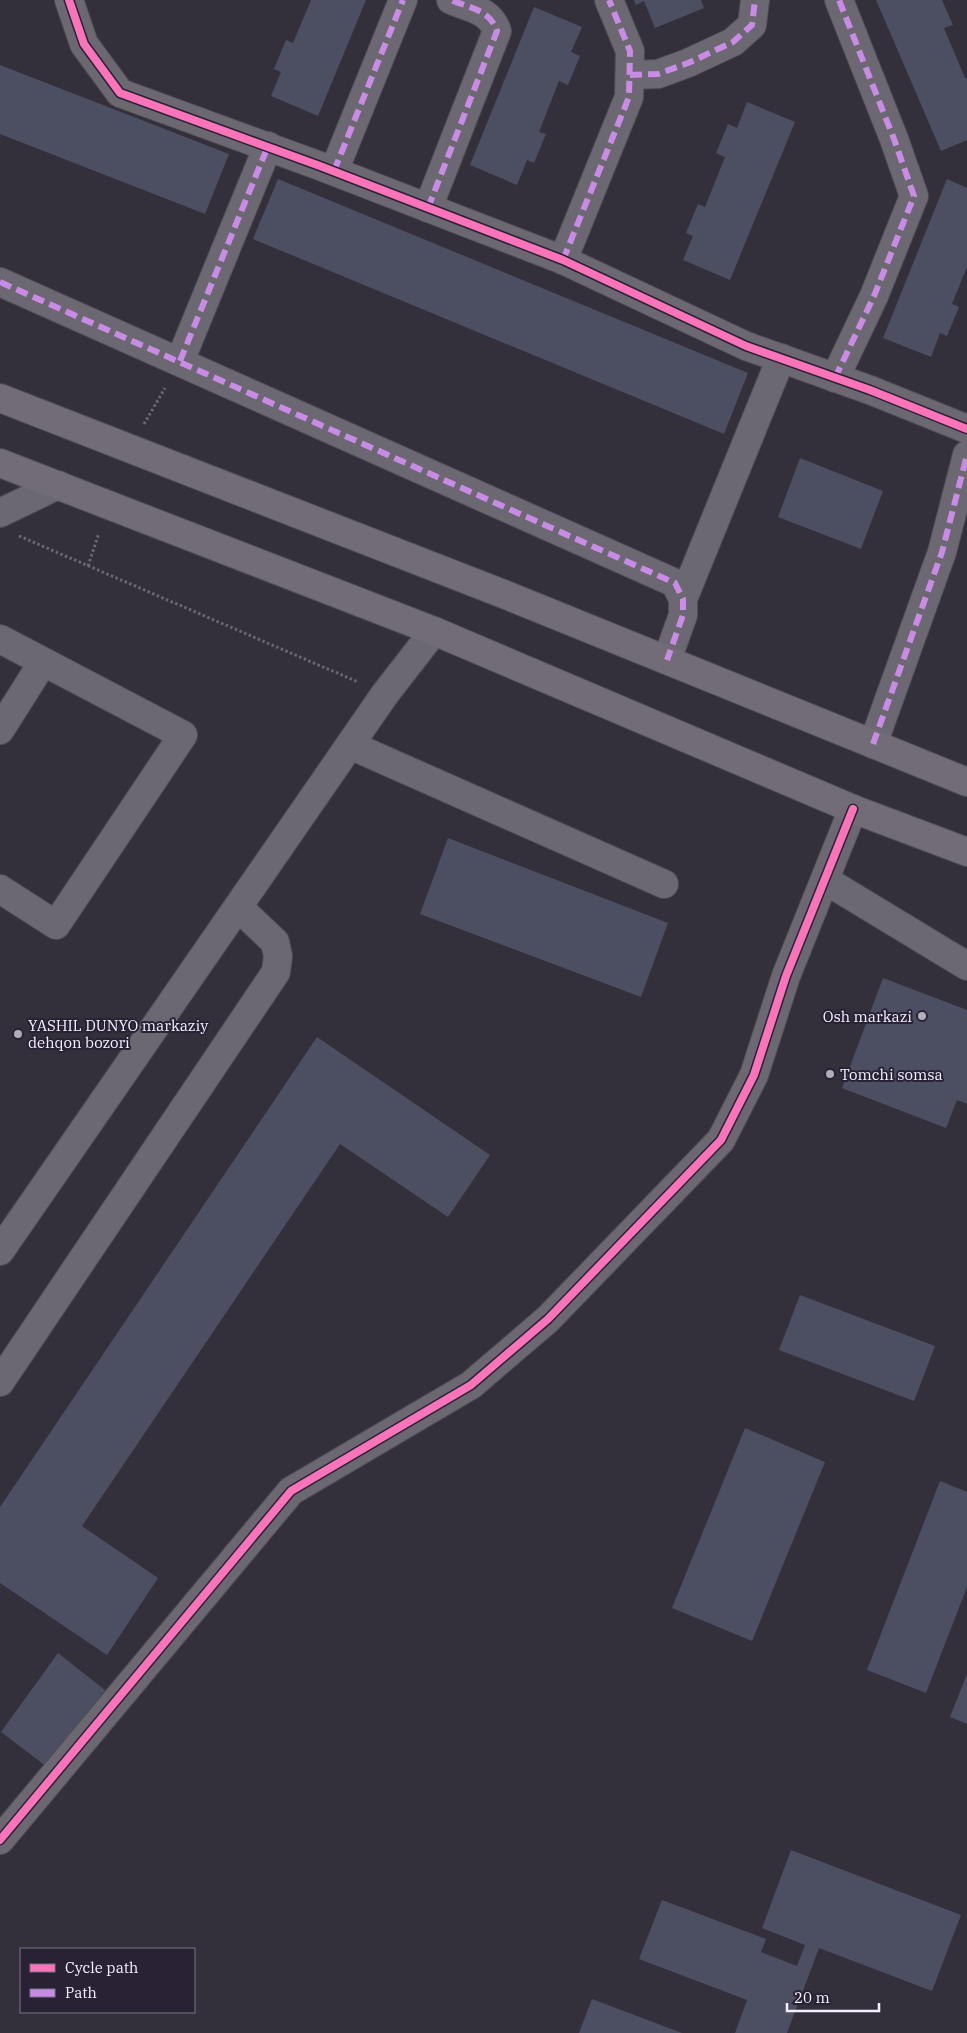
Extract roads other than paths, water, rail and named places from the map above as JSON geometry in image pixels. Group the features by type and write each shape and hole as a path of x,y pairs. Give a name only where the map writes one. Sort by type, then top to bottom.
{"main road":[{"path":"0,398 497,592 967,782"},
{"path":"0,463 434,631 853,810 967,852"}],"street":[{"path":"69,0 84,44 120,94 268,146 564,260 746,346 967,429"},
{"path":"334,171 404,0"},
{"path":"428,208 497,31 487,14 450,0"},
{"path":"564,260 629,97 630,51 609,0"},
{"path":"630,75 658,74 734,42 752,25 755,0"},
{"path":"835,378 874,296 914,196 894,139 839,0"},
{"path":"180,361 268,146"},
{"path":"0,282 675,583 683,598"},
{"path":"667,660 683,615 683,598 781,358"},
{"path":"873,744 942,552 967,455"},
{"path":"0,513 58,485"},
{"path":"0,1251 385,694 434,631"},
{"path":"0,639 182,735 56,925 0,889"},
{"path":"0,730 43,662"},
{"path":"350,745 664,884"},
{"path":"0,1840 290,1491 471,1385 548,1320 720,1140 754,1075 786,976 853,810"},
{"path":"825,880 967,966"},
{"path":"0,1382 276,972 278,956 275,942 238,907"}],"place":[{"name":"Osh markazi","path":"922,1016"},
{"name":"YASHIL DUNYO markaziy dehqon bozori","path":"18,1034"},
{"name":"Tomchi somsa","path":"830,1074"}]}
